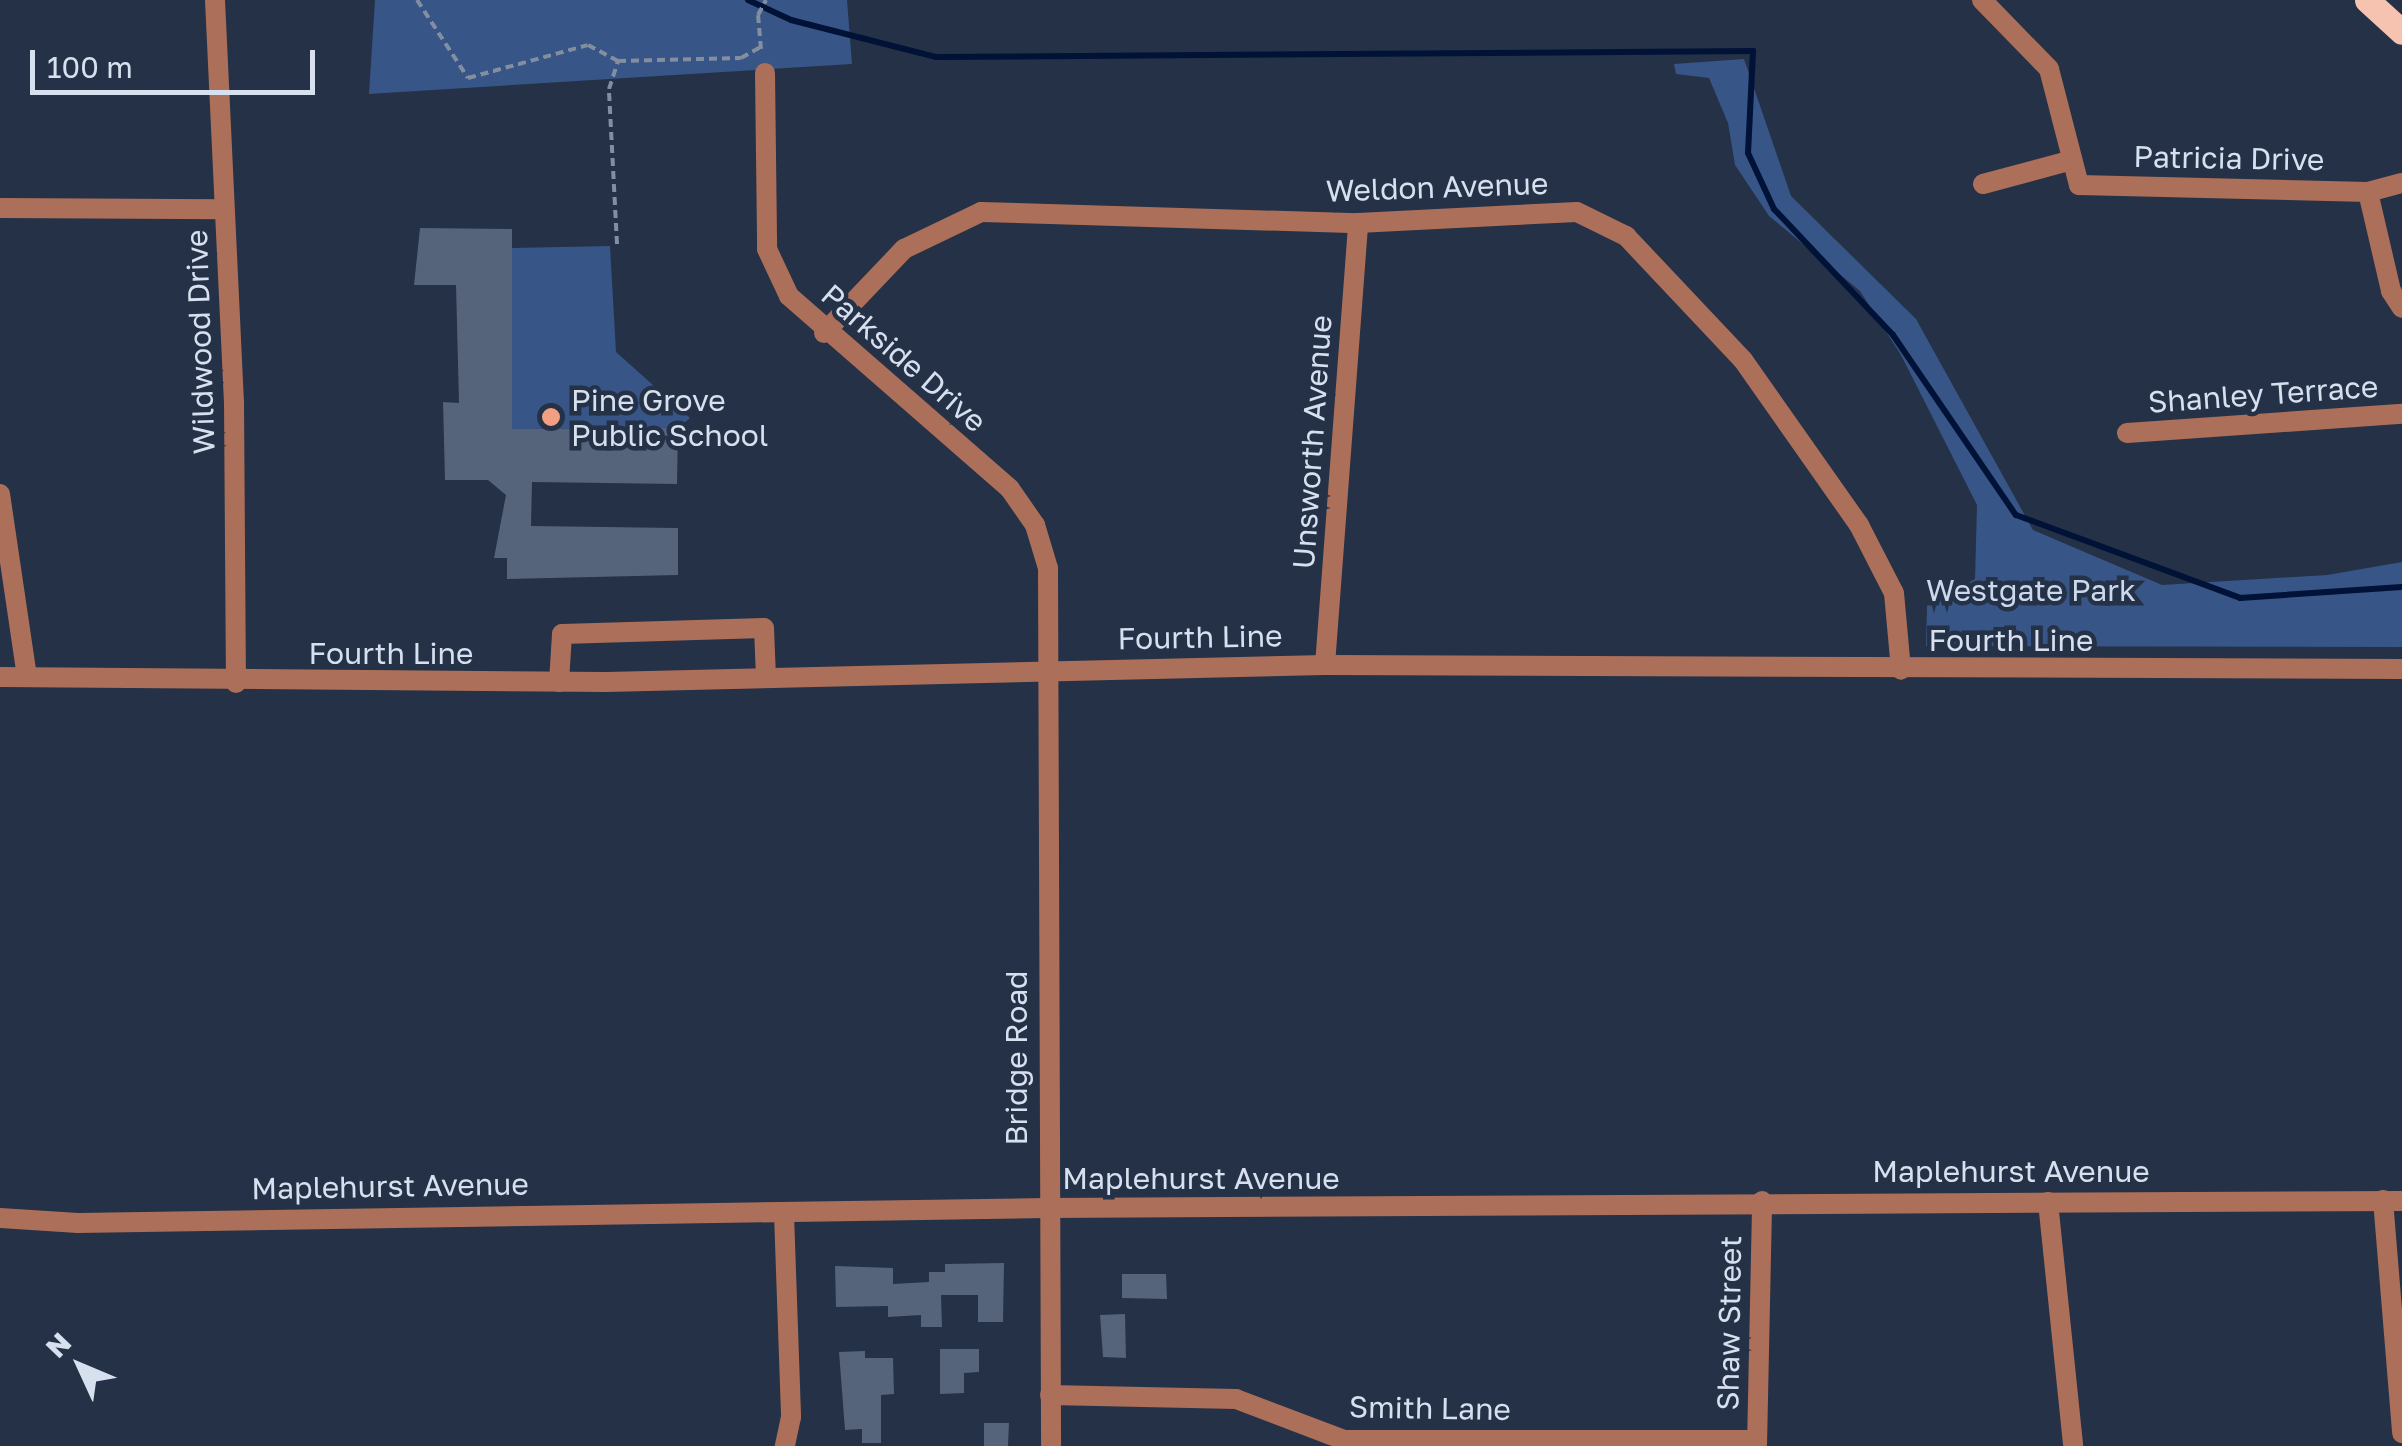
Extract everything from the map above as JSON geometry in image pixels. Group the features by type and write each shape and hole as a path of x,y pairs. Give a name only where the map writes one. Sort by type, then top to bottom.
{"main road":[{"path":"2367,0 2402,32"}],"street":[{"name":"Wildwood Drive","path":"215,0 234,402 236,682"},
{"path":"1982,0 2048,70 2069,161 1983,184"},
{"name":"Parkside Drive","path":"764,73 767,249 788,296 824,333 1010,489 1035,525 1048,568 1045,670"},
{"name":"Patricia Drive","path":"2069,161 2080,185 2368,192 2402,183"},
{"path":"2368,192 2391,290 2402,308"},
{"path":"0,208 224,209"},
{"name":"Weldon Avenue","path":"824,333 904,249 981,212 1358,223 1576,212 1626,236 1743,360 1859,525 1894,593 1901,670"},
{"name":"Unsworth Avenue","path":"1326,665 1358,223"},
{"name":"Shanley Terrace","path":"2127,433 2402,414"},
{"path":"0,494 27,677"},
{"path":"559,682 562,634 764,628 766,678"},
{"name":"Fourth Line","path":"0,677 559,682 1326,665 2402,669"},
{"name":"Bridge Road","path":"1045,670 1051,1446"},
{"path":"2392,1200 2402,1433"},
{"name":"Maplehurst Avenue","path":"0,1218 78,1223 1047,1208 2392,1200"},
{"name":"Shaw Street","path":"1757,1443 1762,1201"},
{"path":"2048,1202 2073,1446"},
{"path":"784,1214 791,1417 785,1446"},
{"name":"Smith Lane","path":"1050,1394 1236,1399 1344,1440 1757,1443"}],"path":[{"path":"417,0 468,78 588,46 618,60 741,58 760,47"},
{"path":"764,73 760,8 766,0"},
{"path":"616,244 610,89 618,60"}],"green space":[{"path":"375,0 847,0 852,64 369,94"},
{"name":"Westgate Park","path":"1744,59 1791,196 1916,319 2033,530 2162,585 2327,575 2402,562 2402,647 1926,646 1927,606 1975,579 1977,505 1901,355 1860,291 1769,216 1735,165 1728,123 1709,78 1676,74 1674,64"},
{"path":"610,246 616,352 690,418 678,428 512,429 512,248"}],"building":[{"name":"Pine Grove Public School","path":"420,228 512,229 512,429 678,428 677,484 532,482 531,526 678,528 678,575 507,579 507,558 494,558 506,495 488,480 445,480 443,402 459,403 456,285 414,285"},
{"path":"1004,1263 1003,1322 978,1322 978,1295 941,1295 942,1327 921,1327 921,1315 888,1317 888,1306 836,1307 835,1266 893,1268 893,1284 929,1282 929,1272 945,1272 945,1264"},
{"path":"1122,1274 1166,1274 1167,1299 1122,1298"},
{"path":"1125,1314 1126,1358 1103,1357 1100,1315"},
{"path":"940,1349 979,1349 979,1372 964,1373 964,1393 940,1394"},
{"path":"865,1351 865,1358 893,1358 894,1394 881,1395 881,1443 862,1443 862,1429 845,1430 839,1352"},
{"path":"984,1423 1009,1423 1008,1446 984,1446"}],"waterway":[{"path":"748,0 791,20 936,57 1753,51 1748,153 1774,209 1893,335 2016,515 2240,598 2402,587"}],"place":[{"name":"Pine Grove Public School","path":"551,417"}]}
